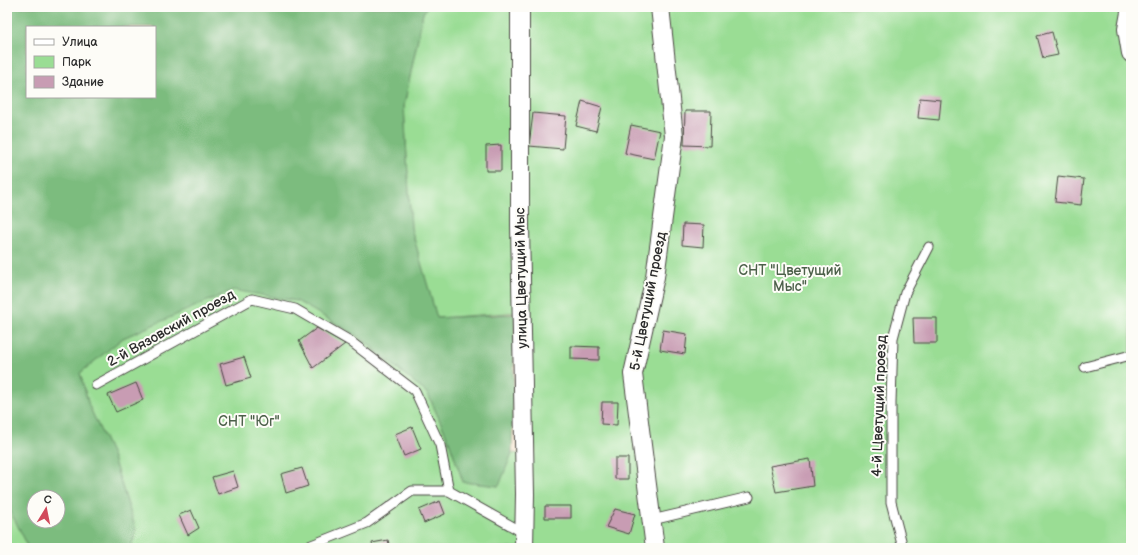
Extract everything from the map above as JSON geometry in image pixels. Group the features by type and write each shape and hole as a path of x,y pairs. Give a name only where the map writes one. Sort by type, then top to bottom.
{"street":[{"name":"улица Цветущий Мыс","path":"520,7 520,225 525,494 524,540"},
{"name":"5-й Цветущий проезд","path":"655,548 633,374 655,277 674,136 660,7"},
{"path":"1131,7 1127,29 1131,53"}],"lane":[{"name":"4-й Цветущий проезд","path":"903,548 891,502 891,402 893,338 905,293 929,247"},
{"name":"2-й Вязовский проезд","path":"96,385 252,299 295,309 350,341 415,391 440,445 449,491"},
{"path":"1084,366 1131,356"},
{"path":"304,548 367,523 412,491 449,491 524,540"},
{"path":"652,520 749,497"}],"green space":[{"path":"7,7 427,7 423,13 404,106 411,228 437,318 515,314 512,453 499,486 463,482 449,441 428,394 361,338 297,301 233,290 123,338 80,373 89,406 112,455 136,530 131,548 27,548 26,542 7,505"},
{"name":"СНТ \"Цветущий Мыс\"","path":"427,7 1131,7 1131,548 131,548 136,530 112,455 89,406 80,373 123,338 233,289 297,301 361,338 428,394 449,441 463,482 498,486 512,453 523,454 521,312 437,318 411,228 404,106 423,13"},
{"path":"7,505 26,542 27,548 7,548"}],"building":[{"path":"1052,32 1058,55 1043,58 1037,36"},
{"path":"920,98 941,100 939,120 918,118"},
{"path":"582,101 602,107 596,131 576,126"},
{"path":"685,111 711,111 710,146 684,145"},
{"path":"533,113 566,116 563,149 529,146"},
{"path":"631,125 660,131 654,159 625,153"},
{"path":"501,145 501,171 486,171 486,146"},
{"path":"1058,176 1084,179 1081,205 1055,202"},
{"path":"683,224 704,225 703,247 682,245"},
{"path":"913,318 937,318 937,343 914,343"},
{"path":"317,328 345,344 313,368 299,341"},
{"path":"663,330 687,334 685,354 660,350"},
{"path":"571,346 599,347 599,360 571,359"},
{"path":"244,357 251,378 226,385 220,364"},
{"path":"136,383 143,400 116,412 108,395"},
{"path":"602,402 618,402 617,425 601,424"},
{"path":"412,427 421,449 404,456 395,434"},
{"path":"615,458 628,458 628,479 615,479"},
{"path":"810,459 813,486 776,492 770,466"},
{"path":"302,468 308,486 286,493 281,474"},
{"path":"233,471 238,487 218,494 212,477"},
{"path":"440,501 445,514 424,523 419,510"},
{"path":"545,506 571,506 571,518 545,518"},
{"path":"615,509 635,514 629,534 606,527"},
{"path":"191,510 199,528 188,535 179,515"},
{"path":"388,540 390,548 373,548 372,543"}],"park label":[{"name":"СНТ \"Юг\"","path":"249,421"}]}
